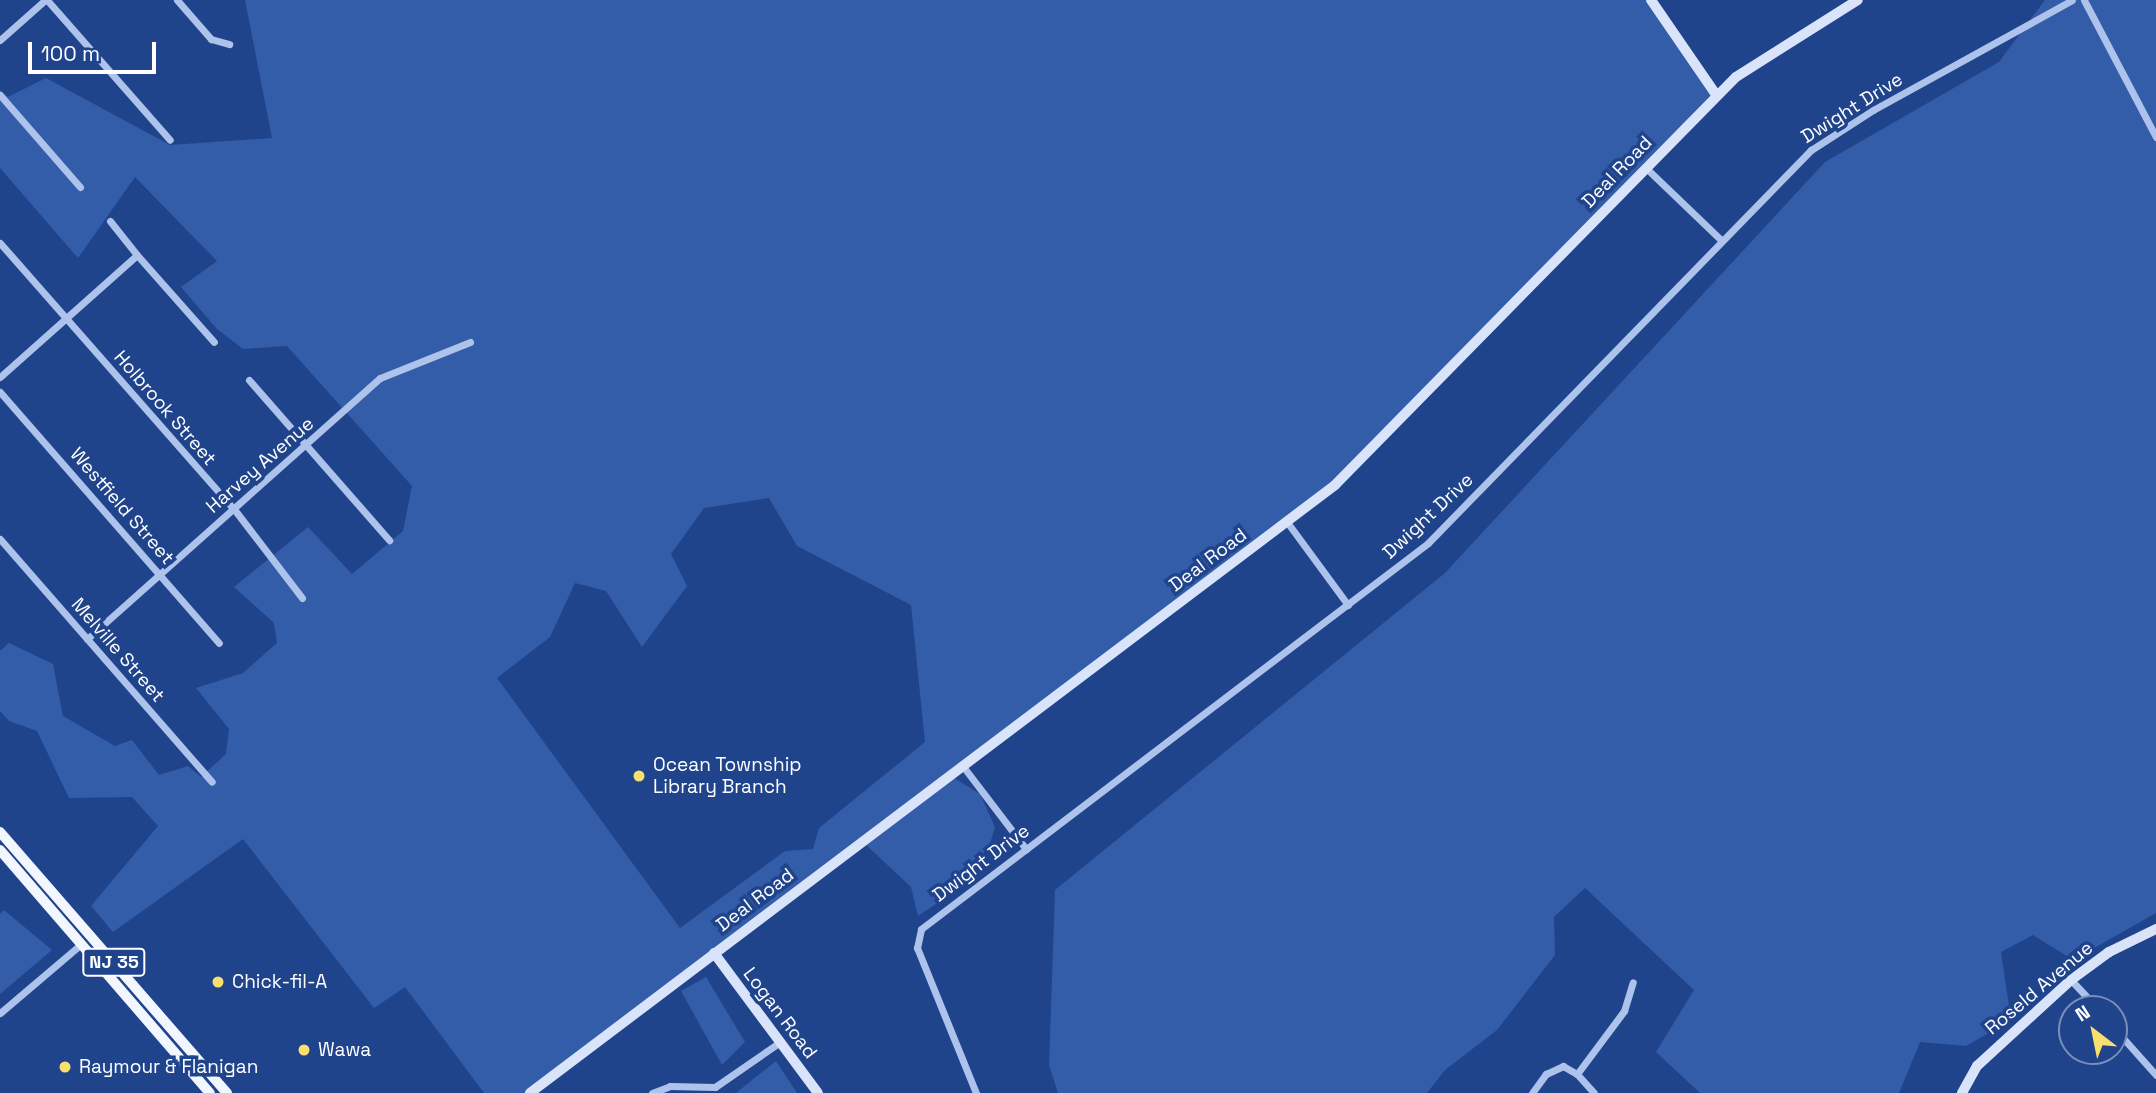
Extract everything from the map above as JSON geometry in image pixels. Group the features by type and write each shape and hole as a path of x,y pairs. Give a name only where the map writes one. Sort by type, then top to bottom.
{"main road":[{"name":"NJ 35","path":"0,832 227,1093"},
{"name":"NJ 35","path":"0,850 210,1093"}],"street":[{"path":"0,40 46,0 170,140"},
{"path":"177,0 211,38 229,44"},
{"path":"1651,0 1717,96"},
{"name":"Deal Road","path":"530,1093 1287,522 1370,453 1717,96 1767,55 1858,0"},
{"name":"Dwight Drive","path":"976,1093 918,952 917,937 926,924 1348,606 1444,527 1794,165 1828,137 2072,0"},
{"path":"2084,0 2156,137"},
{"path":"0,95 80,187"},
{"path":"1646,168 1721,240"},
{"path":"110,221 215,342"},
{"name":"Holbrook Street","path":"0,243 234,509 302,598"},
{"path":"0,377 64,316 137,254"},
{"name":"Harvey Avenue","path":"87,639 307,446 380,378 470,342"},
{"path":"249,380 389,540"},
{"name":"Westfield Street","path":"0,392 219,643"},
{"path":"1287,522 1348,606"},
{"name":"Melville Street","path":"0,540 212,782"},
{"path":"962,765 1026,849"},
{"name":"Roseld Avenue","path":"1962,1093 1977,1066 2071,980 2109,952 2156,929"},
{"path":"0,1013 81,944"},
{"name":"Logan Road","path":"714,953 818,1093"},
{"path":"2071,980 2085,995"},
{"path":"1577,1074 1624,1011 1633,982"},
{"path":"652,1093 670,1086 715,1087 780,1042"},
{"path":"2128,1044 2156,1075"},
{"path":"1532,1093 1555,1068 1567,1067 1594,1093"}],"shaded area":[{"path":"245,0 1650,0 1717,95 1359,465 951,776 980,794 995,827 981,874 918,916 911,887 864,843 535,1093 484,1093 405,987 374,1008 243,839 113,932 91,906 158,826 132,797 69,798 37,731 9,721 0,711 0,651 9,643 53,664 63,716 115,746 132,740 159,775 188,766 201,777 226,754 229,729 196,688 243,673 277,643 274,623 234,587 308,527 352,574 403,531 412,486 287,346 243,349 217,329 181,287 217,261 135,177 78,258 0,168 0,90 8,97 46,78 170,145 272,138","holes":["769,498 797,546 911,605 925,742 819,828 813,849 785,851 680,928 497,678 550,637 575,583 606,591 642,647 687,586 671,554 704,508"]},
{"path":"2045,0 2156,0 2156,913 2073,960 2033,935 2001,952 2011,1020 1966,1046 1920,1042 1899,1093 1700,1093 1656,1052 1694,990 1585,888 1554,917 1555,955 1497,1030 1445,1070 1427,1093 1058,1093 1049,1065 1055,890 1445,573 1825,162 1999,62"},
{"path":"4,910 52,950 0,994 0,914"},
{"path":"706,977 745,1042 722,1065 681,991"},
{"path":"776,1061 797,1093 736,1093"}],"place":[{"name":"Ocean Township Library Branch","path":"639,776"},
{"name":"Chick-fil-A","path":"218,982"},
{"name":"Wawa","path":"304,1050"},
{"name":"Raymour & Flanigan","path":"65,1067"}]}
